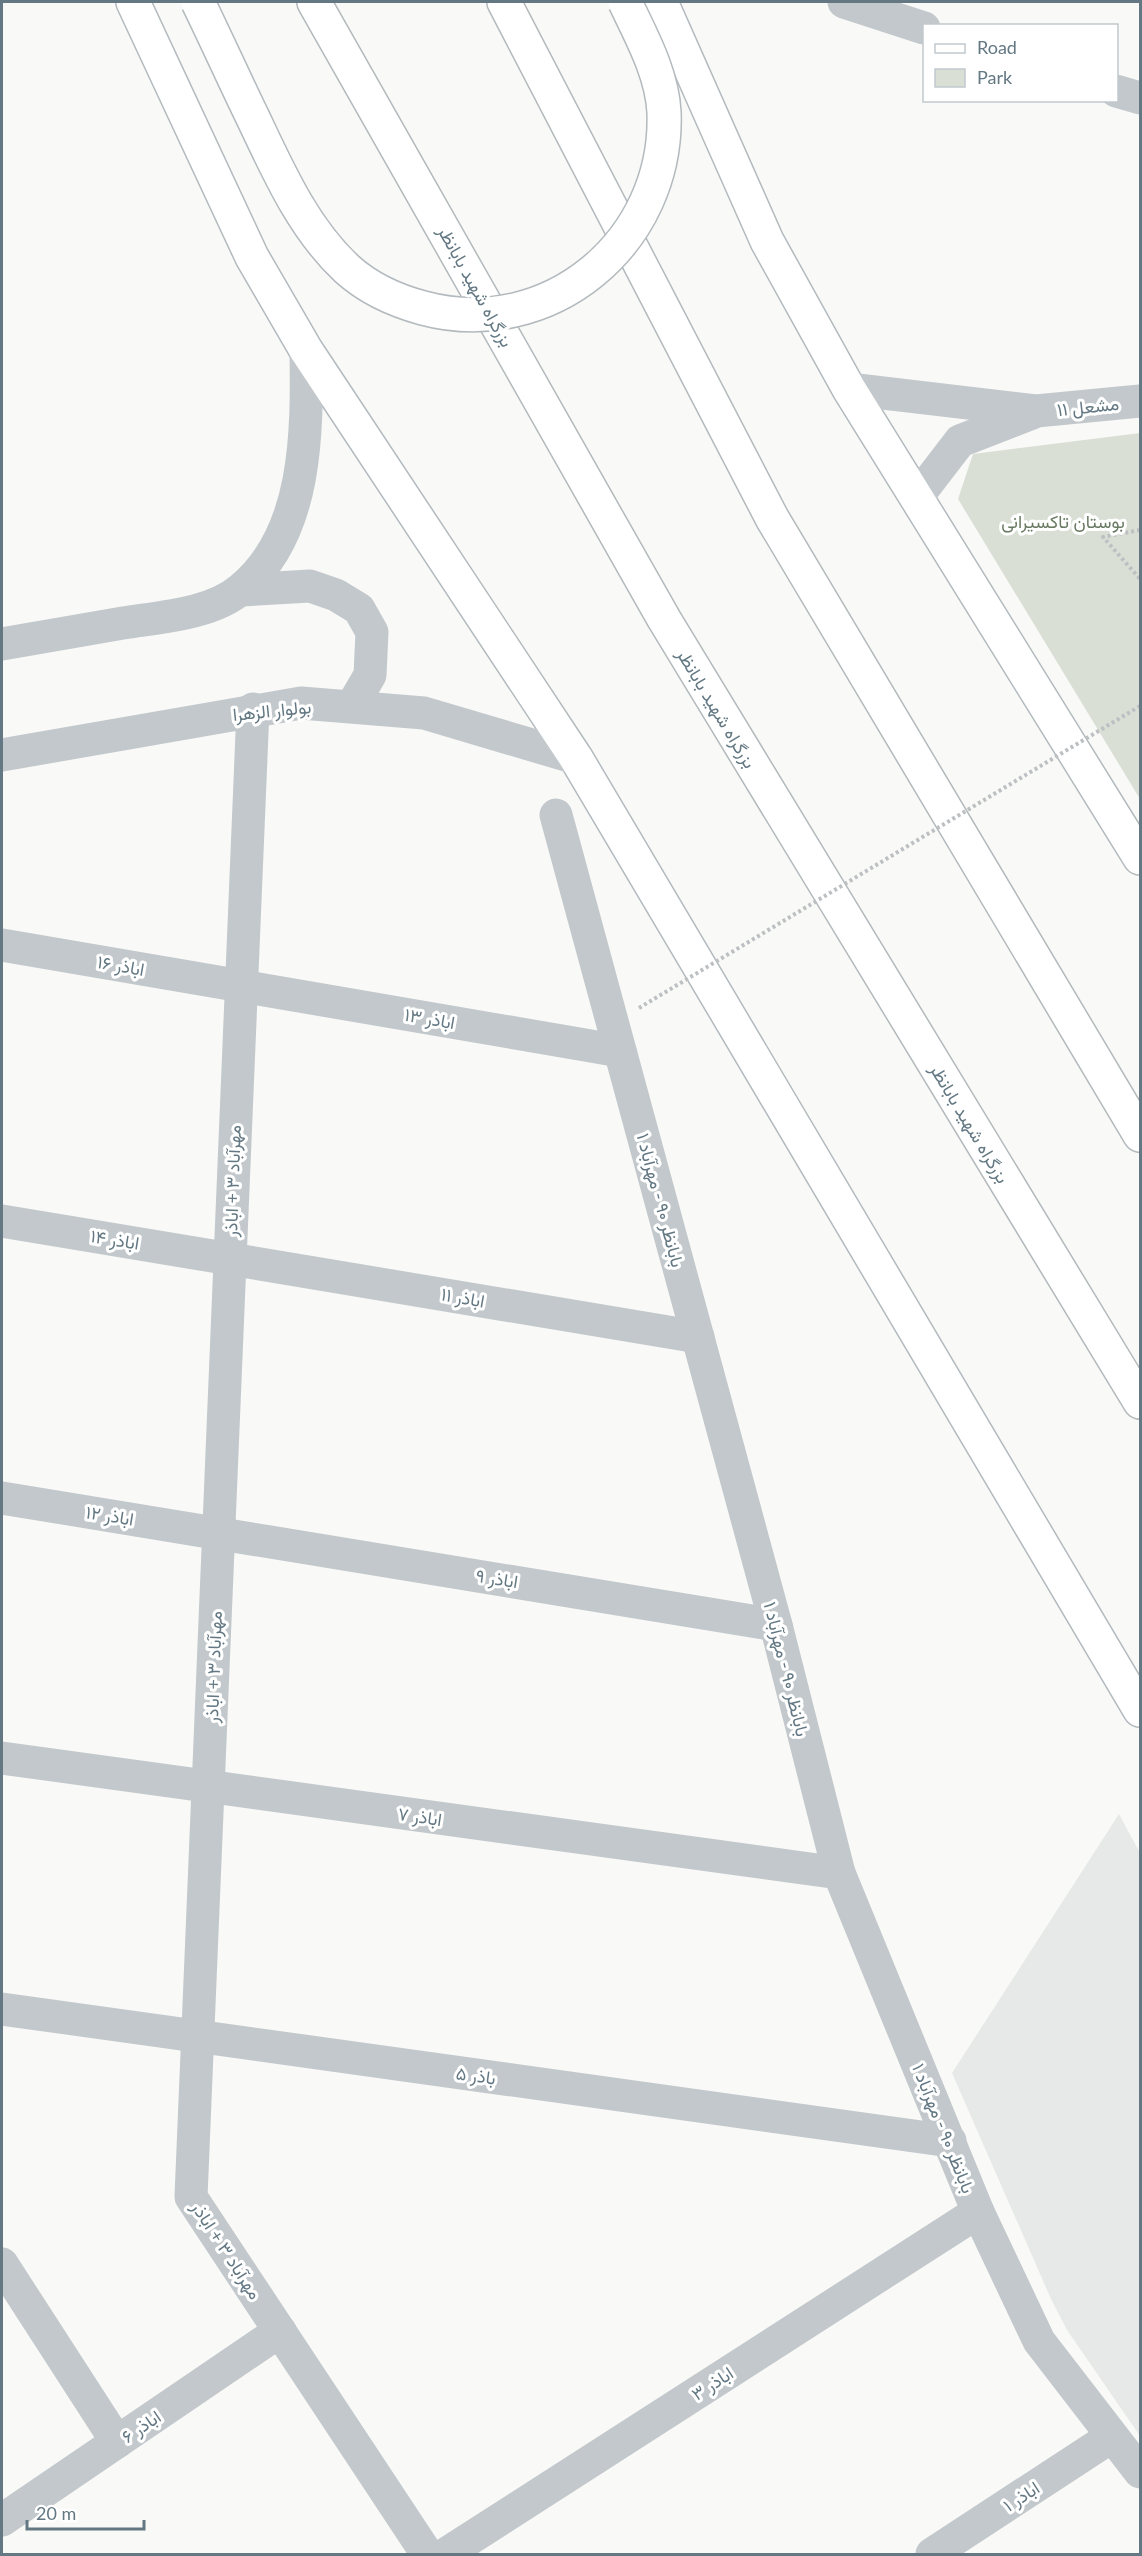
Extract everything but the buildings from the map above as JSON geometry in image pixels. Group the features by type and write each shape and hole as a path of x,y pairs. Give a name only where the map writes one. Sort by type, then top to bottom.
{"main road":[{"path":"133,2 252,257 306,350 576,758 1140,1710"},
{"path":"198,2 275,166 311,228 348,270 396,300 449,315 506,313 559,295 605,262 639,218 659,167 664,111 651,56 625,2"},
{"name":"بزرگراه شهید بابانظر","path":"314,2 664,620 1140,1402"},
{"path":"504,2 772,518 1140,1135"},
{"path":"662,2 767,241 849,389 1140,858"}],"street":[{"path":"844,2 923,28"},
{"path":"1118,92 1140,99"},
{"path":"241,590 267,560 284,531 299,476 307,423 306,350"},
{"path":"849,389 1036,411"},
{"name":"مشعل ۱۱","path":"1036,411 1140,401"},
{"path":"917,497 960,441 1036,411"},
{"path":"2,644 201,609 241,590 310,586 336,595 359,609 372,632 370,675 352,706"},
{"name":"بولوار الزهرا","path":"2,755 253,709 301,703 424,713 576,758"},
{"name":"مهرآباد ۳ + اباذر","path":"253,709 191,2197 427,2554"},
{"name":"بابانظر ۹۰ - مهرآباد ۱","path":"556,815 776,1625 839,1873 978,2212 1039,2341 1140,2472"},
{"name":"اباذر ۱۶","path":"2,945 240,986"},
{"name":"اباذر ۱۳","path":"240,986 620,1051"},
{"name":"اباذر ۱۴","path":"2,1221 229,1258"},
{"name":"اباذر ۱۱","path":"229,1258 698,1337"},
{"name":"اباذر ۱۲","path":"2,1498 218,1532"},
{"name":"اباذر ۹","path":"218,1532 776,1625"},
{"name":"اباذر ۷","path":"2,1758 839,1873"},
{"name":"باذر ۵","path":"2,2009 950,2141"},
{"name":"اباذر ۳","path":"446,2554 978,2212"},
{"path":"2,2264 117,2442"},
{"name":"اباذر ۶","path":"2,2520 280,2331"},
{"name":"اباذر ۱","path":"932,2554 1111,2437"}],"path":[{"path":"1140,530 1103,537 1140,579"},
{"path":"639,1008 1140,706"}],"shaded area":[{"path":"1119,1814 1140,1853 1140,2436 1067,2330 1051,2299 952,2073"}],"green space":[{"name":"بوستان تاکسیرانی","path":"1140,433 1140,799 958,499 973,454"}]}
